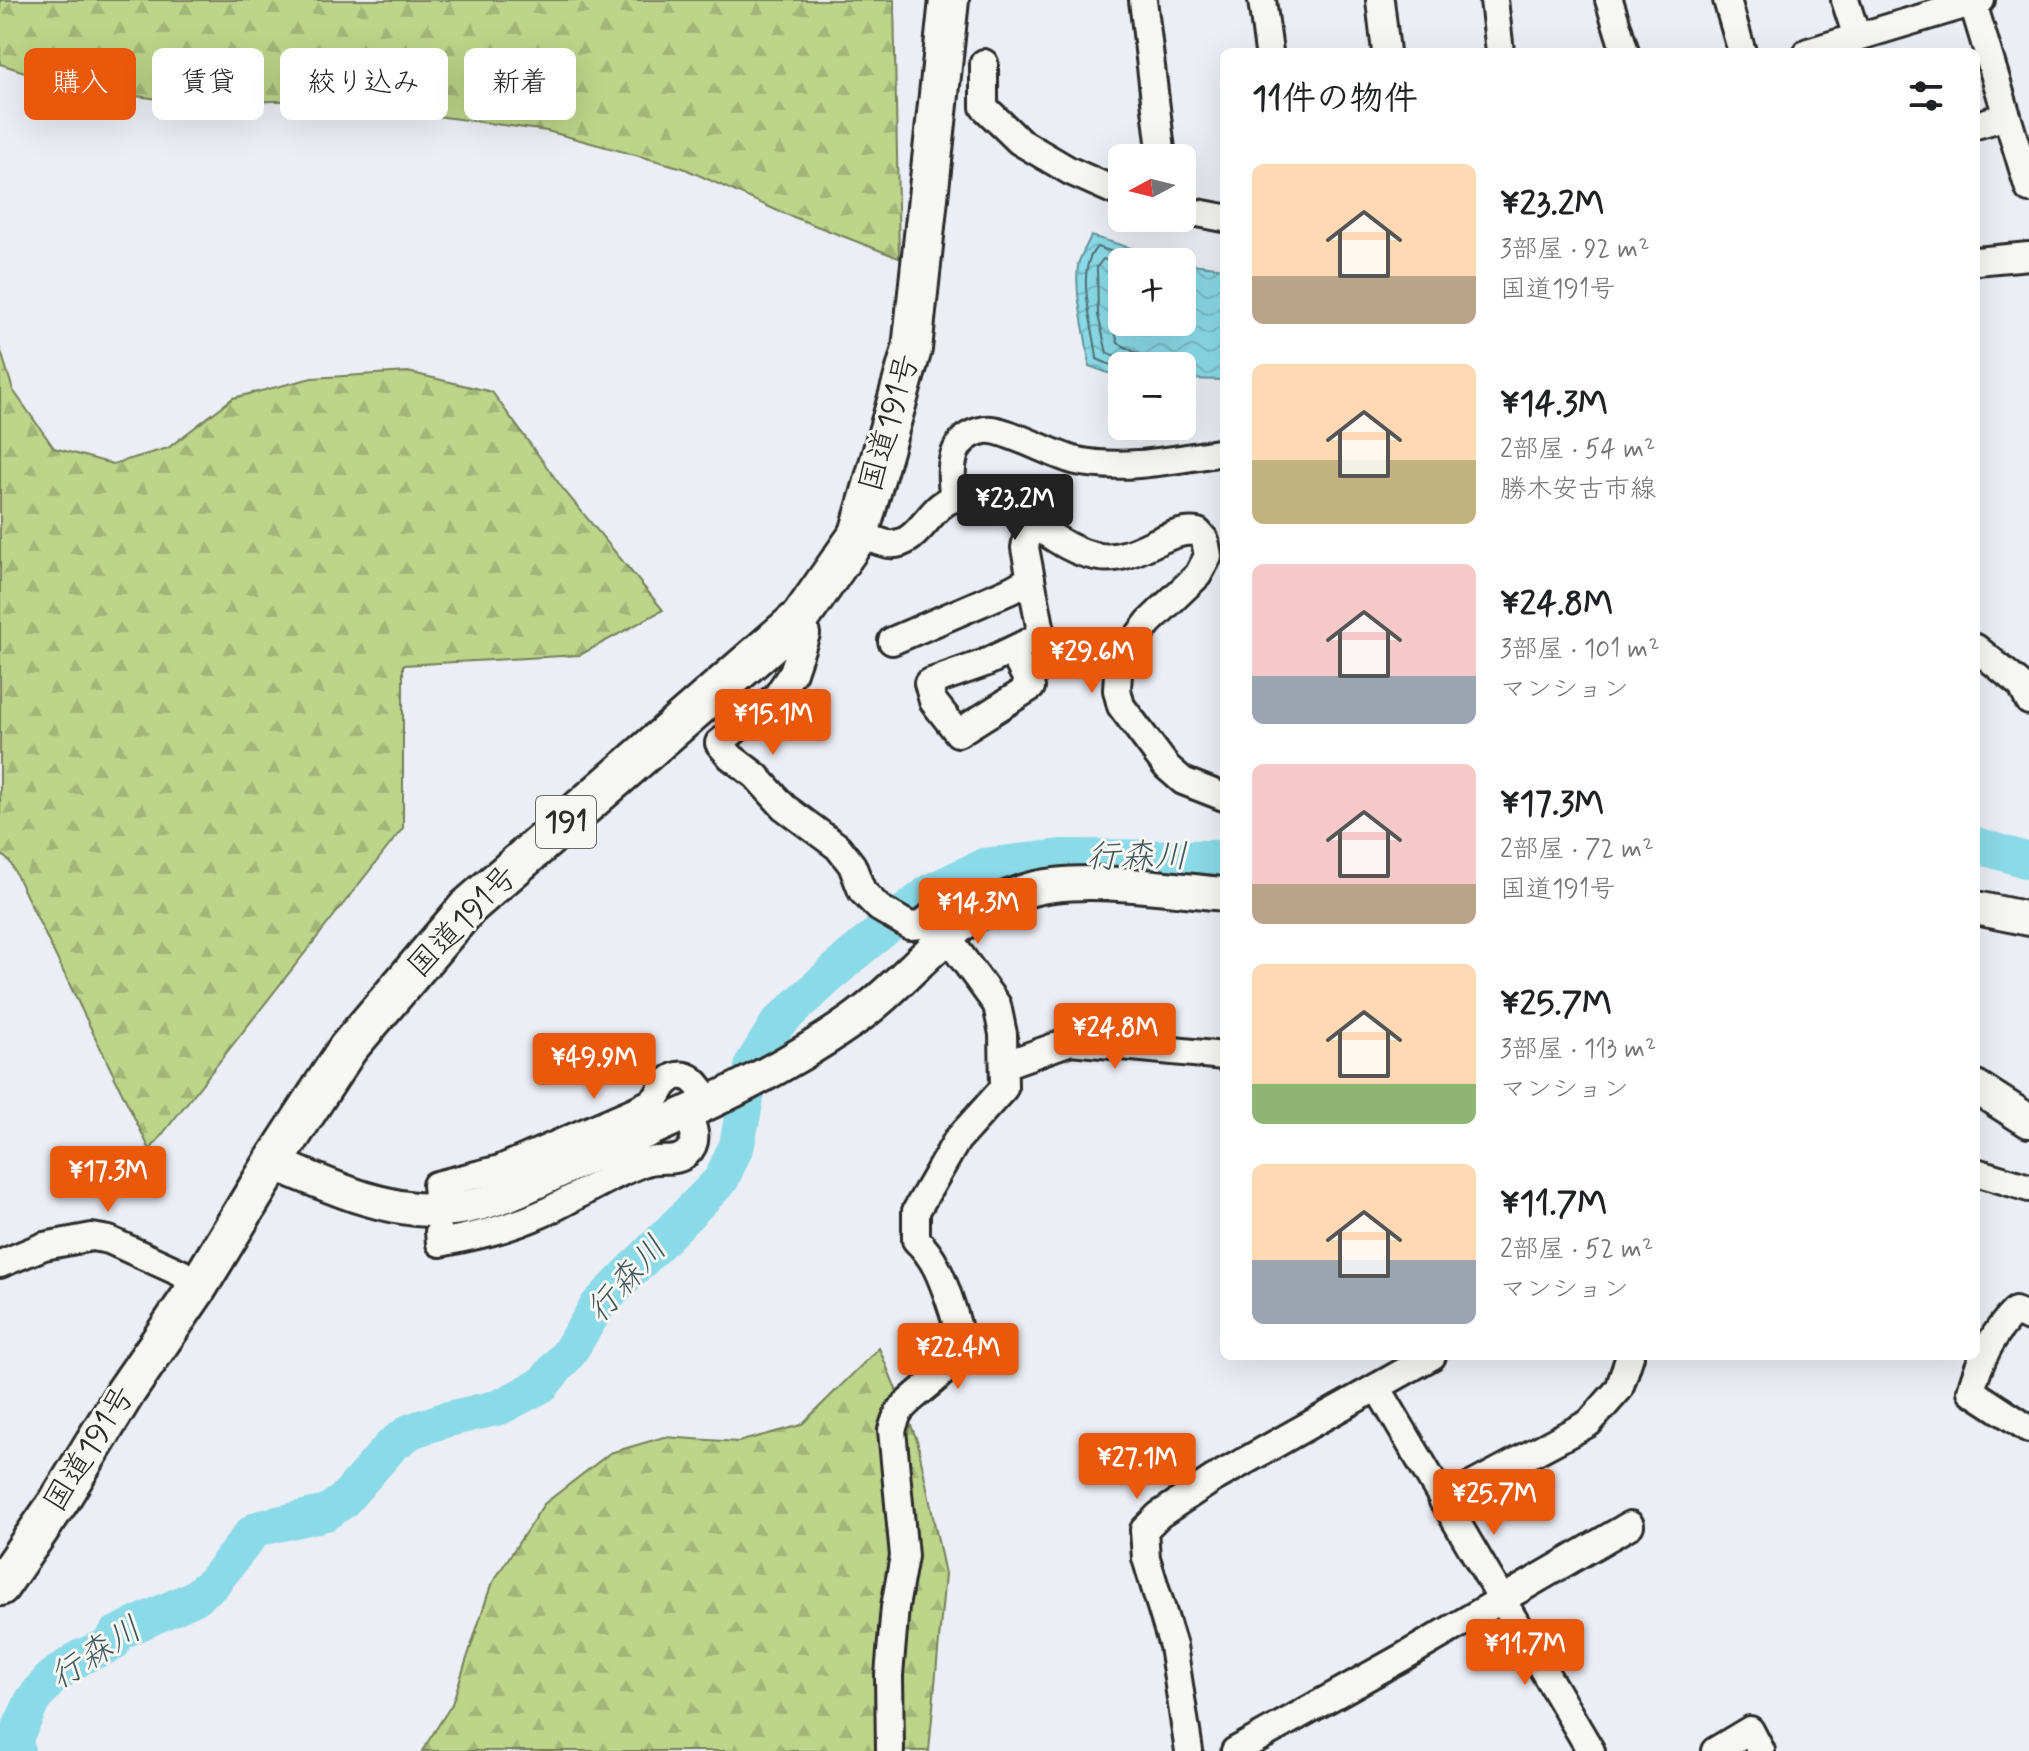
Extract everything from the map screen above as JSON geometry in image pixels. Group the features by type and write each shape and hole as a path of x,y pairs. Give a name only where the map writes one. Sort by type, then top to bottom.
{"highway":[{"name":"国道191号","path":"0,1586 197,1288 348,1048 468,907 801,617 859,534 912,349 949,0"}],"main road":[{"path":"273,1163 351,1195 393,1208 433,1211 476,1204 520,1190 764,1077 854,1020 956,929 1023,892 1066,882 1220,894"},
{"path":"1980,909 2029,919"},
{"path":"1980,1090 2029,1121"}],"street":[{"path":"1143,0 1160,144"},
{"path":"1262,0 1268,48"},
{"path":"1380,0 1386,48"},
{"path":"1494,0 1500,48"},
{"path":"1609,0 1624,48"},
{"path":"1727,0 1741,48"},
{"path":"1845,0 1857,37"},
{"path":"1821,48 1976,1 2029,189"},
{"path":"984,63 984,107 1019,141 1070,171 1108,188"},
{"path":"1980,124 2007,116"},
{"path":"1196,213 1220,217"},
{"path":"1980,261 2029,256"},
{"path":"954,498 950,474 954,451 969,435 986,429 1004,431 1035,447 1078,461 1125,465 1220,453"},
{"path":"859,534 888,544 900,543 913,536 938,509 954,498 980,498 1011,508 1072,550 1102,557 1131,555 1186,530 1214,538 1198,575 1149,622 1129,648 1118,673 1117,690 1121,706 1167,767 1183,781 1220,795"},
{"path":"1012,651 1037,638 1040,626 1025,548 1030,521"},
{"path":"892,641 1031,579"},
{"path":"801,617 806,634 793,672 777,696 719,743 731,757 756,776 784,807 838,847 852,865 862,891 879,908 910,926 921,925 942,907 949,907 956,929 997,1005 1003,1034 1004,1088 957,1140 916,1211 916,1240 932,1256 941,1275 955,1317 959,1341 958,1352 951,1363 900,1411 892,1430 904,1556 895,1607 889,1675 890,1751"},
{"path":"1980,651 2022,686 2029,701"},
{"path":"1004,1065 1071,1041 1220,1056"},
{"path":"437,1195 436,1185 500,1169 634,1111 655,1100 667,1081 690,1077 700,1084 704,1106 694,1133 695,1143 677,1160 647,1161 538,1215 494,1232 440,1243 439,1232"},
{"path":"1980,1173 2029,1188"},
{"path":"0,1264 44,1246 92,1237 109,1240 181,1273 197,1288"},
{"path":"2029,1318 2015,1311 1998,1328 1977,1368 1971,1391 2029,1429"},
{"path":"1189,1751 1173,1646 1146,1558 1144,1530 1159,1515 1213,1479 1425,1360"},
{"path":"1443,1501 1589,1423 1619,1389 1629,1360"},
{"path":"1377,1387 1591,1751"},
{"path":"1235,1751 1630,1525"},
{"path":"1715,1751 1750,1730 1761,1751"}],"green space":[{"path":"0,0 894,0 899,258 778,211 683,168 547,131 466,120 576,120 576,48 464,48 464,120 448,118 448,48 280,48 280,101 264,101 264,48 152,48 152,98 136,96 136,48 24,48 24,72 0,64"},
{"path":"0,348 13,390 54,448 113,464 168,448 233,398 312,378 408,372 492,392 563,489 663,610 580,655 403,665 403,828 150,1150 10,862 0,853"},
{"path":"879,1348 917,1440 945,1574 929,1751 422,1751 452,1704 491,1585 544,1504 610,1453 664,1437 738,1442 801,1425"}],"water":[{"path":"1091,236 1131,248 1108,248 1108,336 1196,336 1196,265 1220,268 1220,380 1196,379 1196,352 1108,352 1108,373 1089,366 1079,303 1078,265"}],"waterway":[{"name":"行森川","path":"1980,846 2029,861"},
{"name":"行森川","path":"17,1751 15,1738 33,1700 52,1677 81,1657 112,1644 116,1634 194,1598 213,1583 252,1533 260,1528 326,1513 343,1501 392,1445 411,1431 500,1407 542,1385 568,1354 598,1305 721,1180 737,1144 753,1063 778,1023 851,956 930,892 984,866 1063,857 1220,858"}]}
